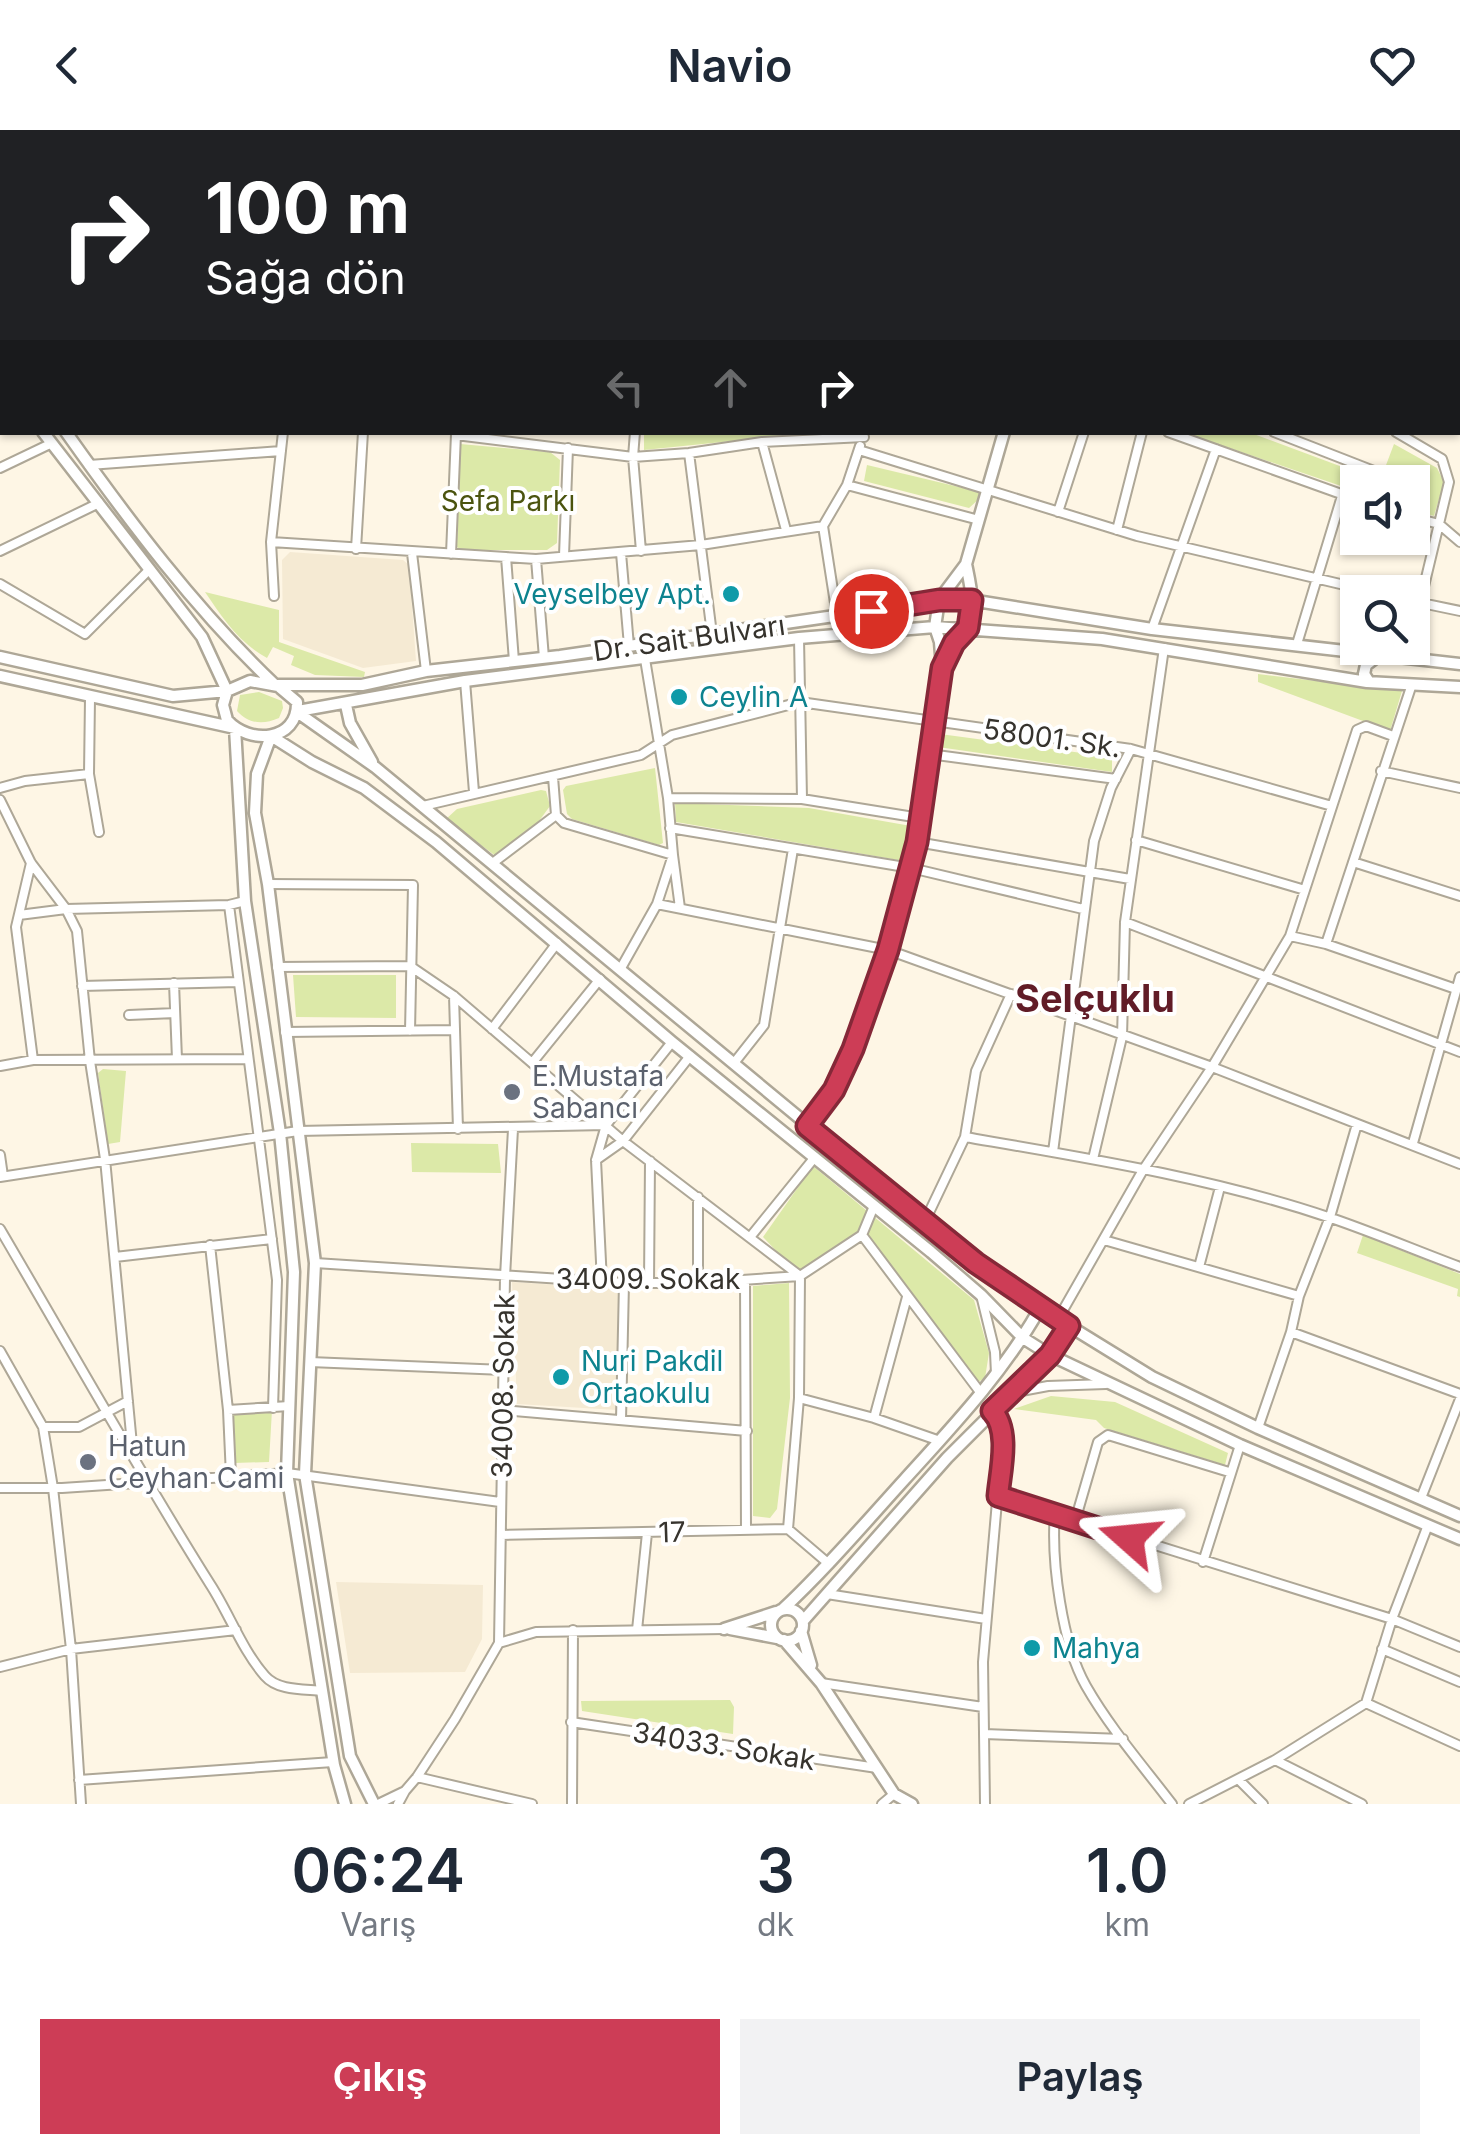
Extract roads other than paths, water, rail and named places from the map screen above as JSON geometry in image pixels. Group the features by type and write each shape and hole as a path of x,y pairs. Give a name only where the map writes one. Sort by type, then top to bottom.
{"main road":[{"path":"45,435 202,637 227,691 224,714 235,728 245,901 280,1133 294,1272 287,1473 334,1762 346,1804"},
{"path":"68,435 239,651 292,694 296,702 291,726 271,736 257,774 255,812 268,884 316,1263 307,1475 350,1756 366,1803"},
{"path":"807,1126 834,1090 853,1049 888,950 917,842 942,668 940,642 934,628 939,600 966,564 1003,435"},
{"path":"942,668 954,643 968,628 972,600 966,564"},
{"name":"Dr. Sait Bulvarı","path":"275,684 362,685 426,671 544,658 939,600 972,600 1152,629 1340,650"},
{"name":"Dr. Sait Bulvarı","path":"296,712 465,681 799,638 934,628 1102,638 1370,682 1460,687"},
{"path":"0,657 174,696 227,691 250,681 275,684"},
{"name":"Dr. Sait Bulvarı","path":"1430,661 1460,664"},
{"path":"1366,665 1364,674 1370,682"},
{"path":"0,676 248,734 271,736 364,788 436,842 981,1295 1023,1338 1050,1355 1240,1445 1460,1539"},
{"path":"346,704 350,723 375,767"},
{"path":"296,712 375,767 494,862 807,1126 976,1263 1040,1308 1152,1376 1258,1428 1460,1516"},
{"path":"912,1804 894,1794 821,1683 771,1625 780,1610 828,1564 996,1375 1040,1308"},
{"path":"724,1628 794,1639 827,1594 946,1458 1050,1355 1064,1323"},
{"path":"724,1628 780,1610 797,1612 812,1671"}],"street":[{"path":"274,596 271,542 283,435"},
{"path":"356,550 363,435"},
{"path":"451,554 456,435"},
{"path":"464,435 633,456 852,435"},
{"path":"634,435 641,552"},
{"path":"837,616 823,526 847,485 865,435"},
{"path":"1058,512 1083,435"},
{"path":"1117,530 1141,435"},
{"path":"1176,435 1340,495"},
{"path":"1282,435 1356,465"},
{"path":"1401,435 1442,458 1449,482 1424,575"},
{"path":"1414,443 1417,435"},
{"path":"762,442 786,530"},
{"path":"0,468 50,444"},
{"path":"564,556 568,448"},
{"path":"1152,629 1184,548 1216,449"},
{"path":"858,450 1117,530 1340,585"},
{"path":"89,465 280,451"},
{"path":"689,453 712,634"},
{"path":"847,485 979,520"},
{"path":"1296,644 1340,503"},
{"path":"0,552 99,504"},
{"path":"1430,521 1460,542"},
{"path":"271,542 536,559 641,552 823,526"},
{"path":"621,552 629,646"},
{"path":"412,553 426,671"},
{"path":"506,557 514,661"},
{"path":"536,559 544,658"},
{"path":"0,584 85,634 150,569"},
{"path":"1430,605 1460,612"},
{"path":"799,638 802,798"},
{"path":"1093,1158 1122,1037 1125,922 1164,648"},
{"path":"644,659 668,798 680,908"},
{"path":"465,681 474,792"},
{"path":"1326,944 1412,684"},
{"path":"90,698 88,774 99,832"},
{"name":"58001. Sk.","path":"422,806 642,755 672,735 800,702 1147,752 1332,806"},
{"path":"1064,1323 1104,1240 1144,1170 1212,1067 1290,936 1357,730 1366,726 1393,736"},
{"path":"1053,1152 1094,840 1130,749"},
{"path":"929,754 1116,780"},
{"path":"1381,770 1460,788"},
{"path":"0,788 88,774"},
{"path":"552,776 556,815 564,823 673,855"},
{"path":"668,798 802,798 920,818"},
{"path":"0,800 30,863 66,908 77,931 105,1159 133,1455"},
{"path":"494,862 556,815"},
{"path":"670,828 911,868 1083,909"},
{"path":"1136,840 1305,890"},
{"path":"917,842 1130,879"},
{"path":"734,1063 764,1025 793,850"},
{"path":"621,968 656,904 673,855"},
{"path":"1352,862 1460,896"},
{"path":"30,863 16,927 33,1060"},
{"path":"268,884 414,885 410,1031"},
{"path":"19,915 66,908 229,905 245,901"},
{"path":"656,904 888,950 1212,1067 1460,1164"},
{"path":"229,905 277,1280 273,1408"},
{"path":"1125,922 1460,1052"},
{"path":"1290,936 1326,944 1456,989"},
{"path":"492,1029 556,943"},
{"path":"276,967 410,966 454,996 623,1141 800,1276"},
{"path":"1413,1143 1460,977"},
{"path":"532,1063 600,979"},
{"path":"82,986 238,982"},
{"path":"174,983 178,1059"},
{"path":"925,1221 965,1136 976,1071 1011,994"},
{"path":"454,996 458,1130"},
{"path":"129,1015 175,1013"},
{"path":"285,1032 455,1030"},
{"path":"602,1282 596,1160 606,1125 672,1042"},
{"path":"596,1160 623,1141 690,1056"},
{"path":"0,1066 33,1060 248,1059"},
{"path":"1258,1428 1291,1332 1299,1296 1330,1217 1357,1124"},
{"path":"0,1155 1,1176 298,1131 606,1125"},
{"name":"34008. Sokak","path":"499,1643 513,1128"},
{"path":"965,1136 1093,1158 1220,1187 1330,1217 1460,1267"},
{"path":"752,1236 815,1157"},
{"path":"649,1284 650,1161"},
{"path":"1199,1267 1220,1187"},
{"path":"698,1197 698,1283"},
{"path":"800,1276 862,1235 874,1206"},
{"path":"0,1229 145,1481 263,1674 273,1684 322,1691"},
{"path":"862,1235 980,1392"},
{"path":"115,1257 272,1239"},
{"path":"1104,1240 1299,1296"},
{"path":"210,1245 231,1476"},
{"name":"34009. Sokak","path":"316,1263 649,1284 800,1276"},
{"path":"800,1276 799,1398 788,1529 828,1564"},
{"path":"745,1280 746,1530"},
{"path":"622,1420 624,1283"},
{"path":"981,1295 995,1352 996,1375"},
{"path":"874,1418 907,1297"},
{"path":"1291,1332 1460,1396 1421,1498"},
{"path":"0,1351 43,1426 71,1649 81,1804"},
{"path":"310,1362 504,1370"},
{"path":"1011,1392 1048,1386 1110,1384"},
{"path":"799,1398 940,1440"},
{"path":"43,1426 79,1428 128,1401"},
{"path":"228,1410 290,1406"},
{"path":"504,1410 747,1431"},
{"path":"985,1804 986,1619 1002,1444 999,1418 992,1411"},
{"path":"1075,1521 1098,1442 1108,1435 1228,1472"},
{"path":"1203,1562 1228,1472 1240,1445"},
{"path":"0,1488 287,1473 500,1502"},
{"path":"998,1496 1392,1619 1460,1646"},
{"path":"1055,1513 1057,1566 1076,1664 1098,1706 1172,1804"},
{"path":"1190,1804 1275,1760 1366,1703 1428,1524"},
{"name":"17","path":"501,1535 788,1529"},
{"path":"637,1630 647,1532"},
{"path":"827,1594 986,1619"},
{"path":"398,1804 499,1643 536,1632 724,1628"},
{"path":"0,1667 71,1649 236,1630"},
{"path":"572,1804 573,1630"},
{"path":"1382,1649 1460,1682"},
{"path":"821,1683 983,1707"},
{"path":"1366,1703 1460,1746"},
{"name":"34033. Sokak","path":"571,1722 877,1768"},
{"path":"984,1734 1124,1739"},
{"path":"1275,1760 1362,1804"},
{"path":"79,1780 334,1762"},
{"path":"417,1777 532,1804"},
{"path":"1239,1780 1263,1804"},
{"path":"366,1803 405,1790"},
{"path":"1204,1804 1213,1791"},
{"path":"882,1804 894,1794"}],"place":[{"name":"Veyselbey Apt.","path":"731,594"},
{"name":"Ceylin A","path":"679,697"},
{"name":"E.Mustafa Sabancı","path":"512,1092"},
{"name":"Nuri Pakdil Ortaokulu","path":"561,1377"},
{"name":"Hatun Ceyhan Cami","path":"88,1462"},
{"name":"Mahya","path":"1032,1648"}],"district":[{"name":"Selçuklu","path":"1095,999"}],"park label":[{"name":"Sefa Parkı","path":"508,501"}]}
